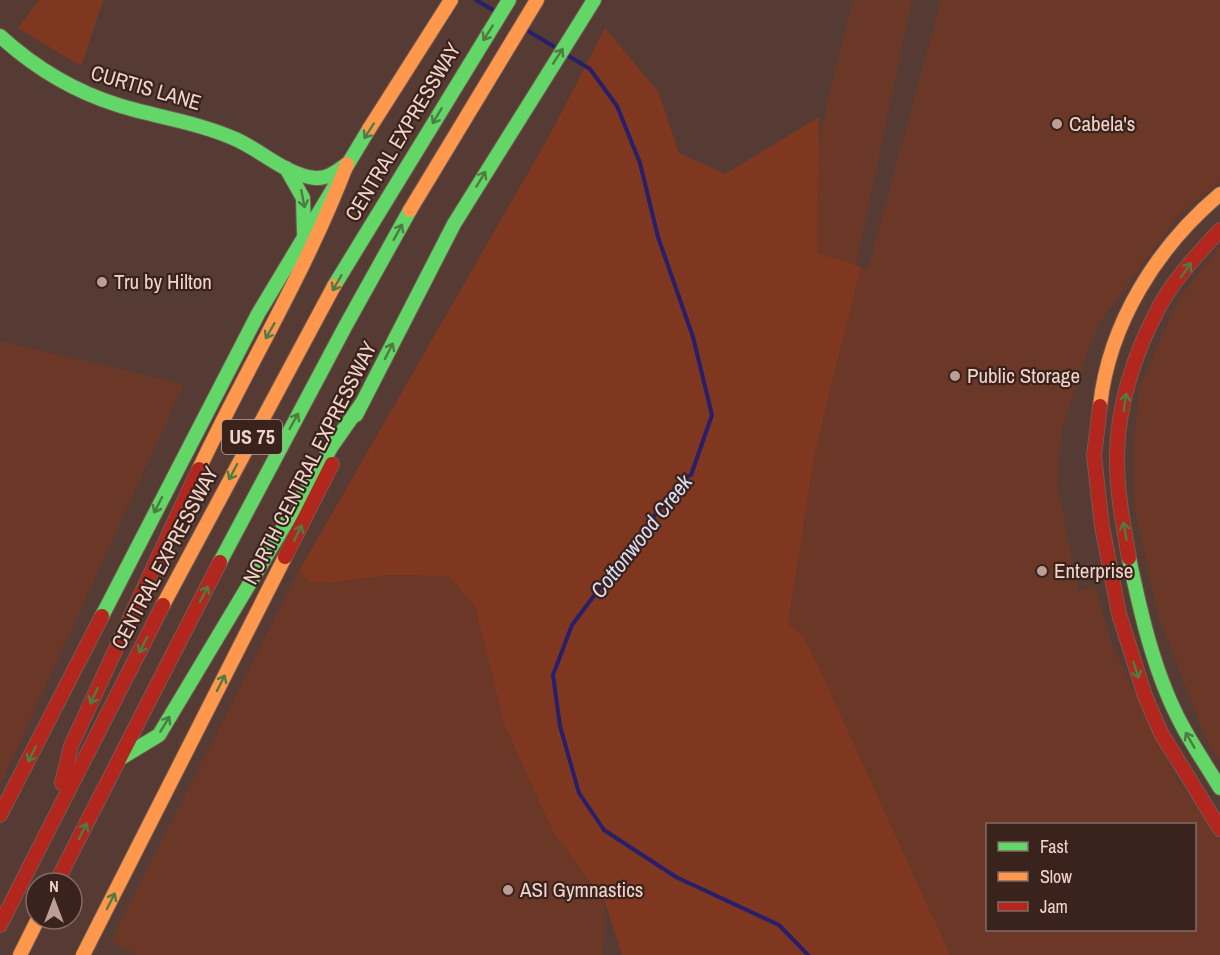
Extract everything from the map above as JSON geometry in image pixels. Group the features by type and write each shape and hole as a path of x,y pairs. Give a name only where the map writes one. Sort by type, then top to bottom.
{"main road":[{"path":"0,815 223,378 304,234 451,0"},
{"name":"CENTRAL EXPRESSWAY","path":"0,926 303,340 509,0"},
{"name":"US 75","path":"62,871 289,431 402,227 537,0"},
{"name":"NORTH CENTRAL EXPRESSWAY","path":"85,954 454,224 526,105 594,0"},
{"name":"CURTIS LANE","path":"0,36 37,67 85,93 119,105 201,125 236,139 286,168 312,178 326,177 347,164"},
{"path":"54,819 71,746 234,394 281,310 325,223 347,164"},
{"name":"CURTIS LANE","path":"286,168 298,182 304,199 304,234"},
{"path":"1220,194 1192,218 1167,248 1132,301 1103,376 1094,456 1102,526 1119,614 1145,696 1161,733 1220,829"},
{"path":"1220,230 1192,261 1156,312 1128,382 1117,453 1123,526 1140,609 1166,691 1189,738 1220,788"},
{"path":"1132,301 1156,312"},
{"path":"120,759 159,735 332,446 362,403"},
{"path":"1119,614 1140,609"},
{"path":"20,955 32,931"}],"shaded area":[{"path":"39,0 103,0 81,66 18,28"},
{"path":"853,0 912,0 823,421 861,267 868,269 941,0 1220,0 1220,182 1178,216 1102,319 1091,341 1062,429 1057,484 1078,591 1095,587 1112,645 1177,780 1220,839 1220,955 950,955 821,672 803,636 788,625 811,479 680,817 829,95"},
{"path":"605,28 659,93 679,153 725,174 819,117 817,253 861,267 816,447 788,624 803,636 821,672 950,955 622,955 605,902 553,831 504,724 475,606 449,576 387,575 329,583 310,582 299,571 552,131"},
{"path":"1220,246 1220,760 1210,748 1158,615 1135,508 1133,449 1140,386 1179,299"},
{"path":"0,341 184,384 0,785"},
{"path":"299,571 310,582 329,583 387,575 449,576 475,606 504,724 553,831 605,902 603,955 138,955 111,941"}],"waterway":[{"name":"Cottonwood Creek","path":"476,0 493,10"},
{"name":"Cottonwood Creek","path":"528,31 558,49"},
{"name":"Cottonwood Creek","path":"567,55 590,69 617,106 640,163 658,237 693,337 712,415 691,475 682,479 572,625 553,675 560,726 579,793 604,830 676,877 779,925 808,955"}],"traffic: fast":[{"path":"334,286 509,0"},
{"path":"356,415 454,224 594,0"},
{"path":"0,36 40,68 85,93 118,105 219,132 293,172 323,178 344,166"},
{"path":"102,616 258,314 369,129"},
{"path":"286,168 303,198 304,233"},
{"path":"220,562 410,210"},
{"path":"121,758 159,735 332,446 362,403"},
{"path":"1129,558 1144,623 1165,688 1184,729 1220,788"}],"traffic: slow":[{"path":"369,129 451,0"},
{"path":"410,210 537,0"},
{"path":"199,469 314,242 347,164"},
{"path":"1100,406 1105,375 1114,345 1125,316 1140,289 1176,238 1220,194"},
{"path":"163,605 334,286"},
{"path":"83,955 285,557"},
{"path":"20,955 32,931"}],"traffic: jam":[{"path":"1129,558 1120,506 1117,466 1118,435 1124,399 1134,363 1162,302 1185,269 1220,230"},
{"path":"1100,406 1094,456 1102,526 1119,614 1145,696 1161,733 1220,829"},
{"path":"285,557 332,464"},
{"path":"62,783 71,746 199,469"},
{"path":"62,871 220,562"},
{"path":"0,925 163,605"},
{"path":"0,815 102,616"}],"place":[{"name":"Cabela's","path":"1057,124"},
{"name":"Tru by Hilton","path":"102,282"},
{"name":"Public Storage","path":"955,376"},
{"name":"Enterprise","path":"1042,571"},
{"name":"ASI Gymnastics","path":"508,890"}]}
